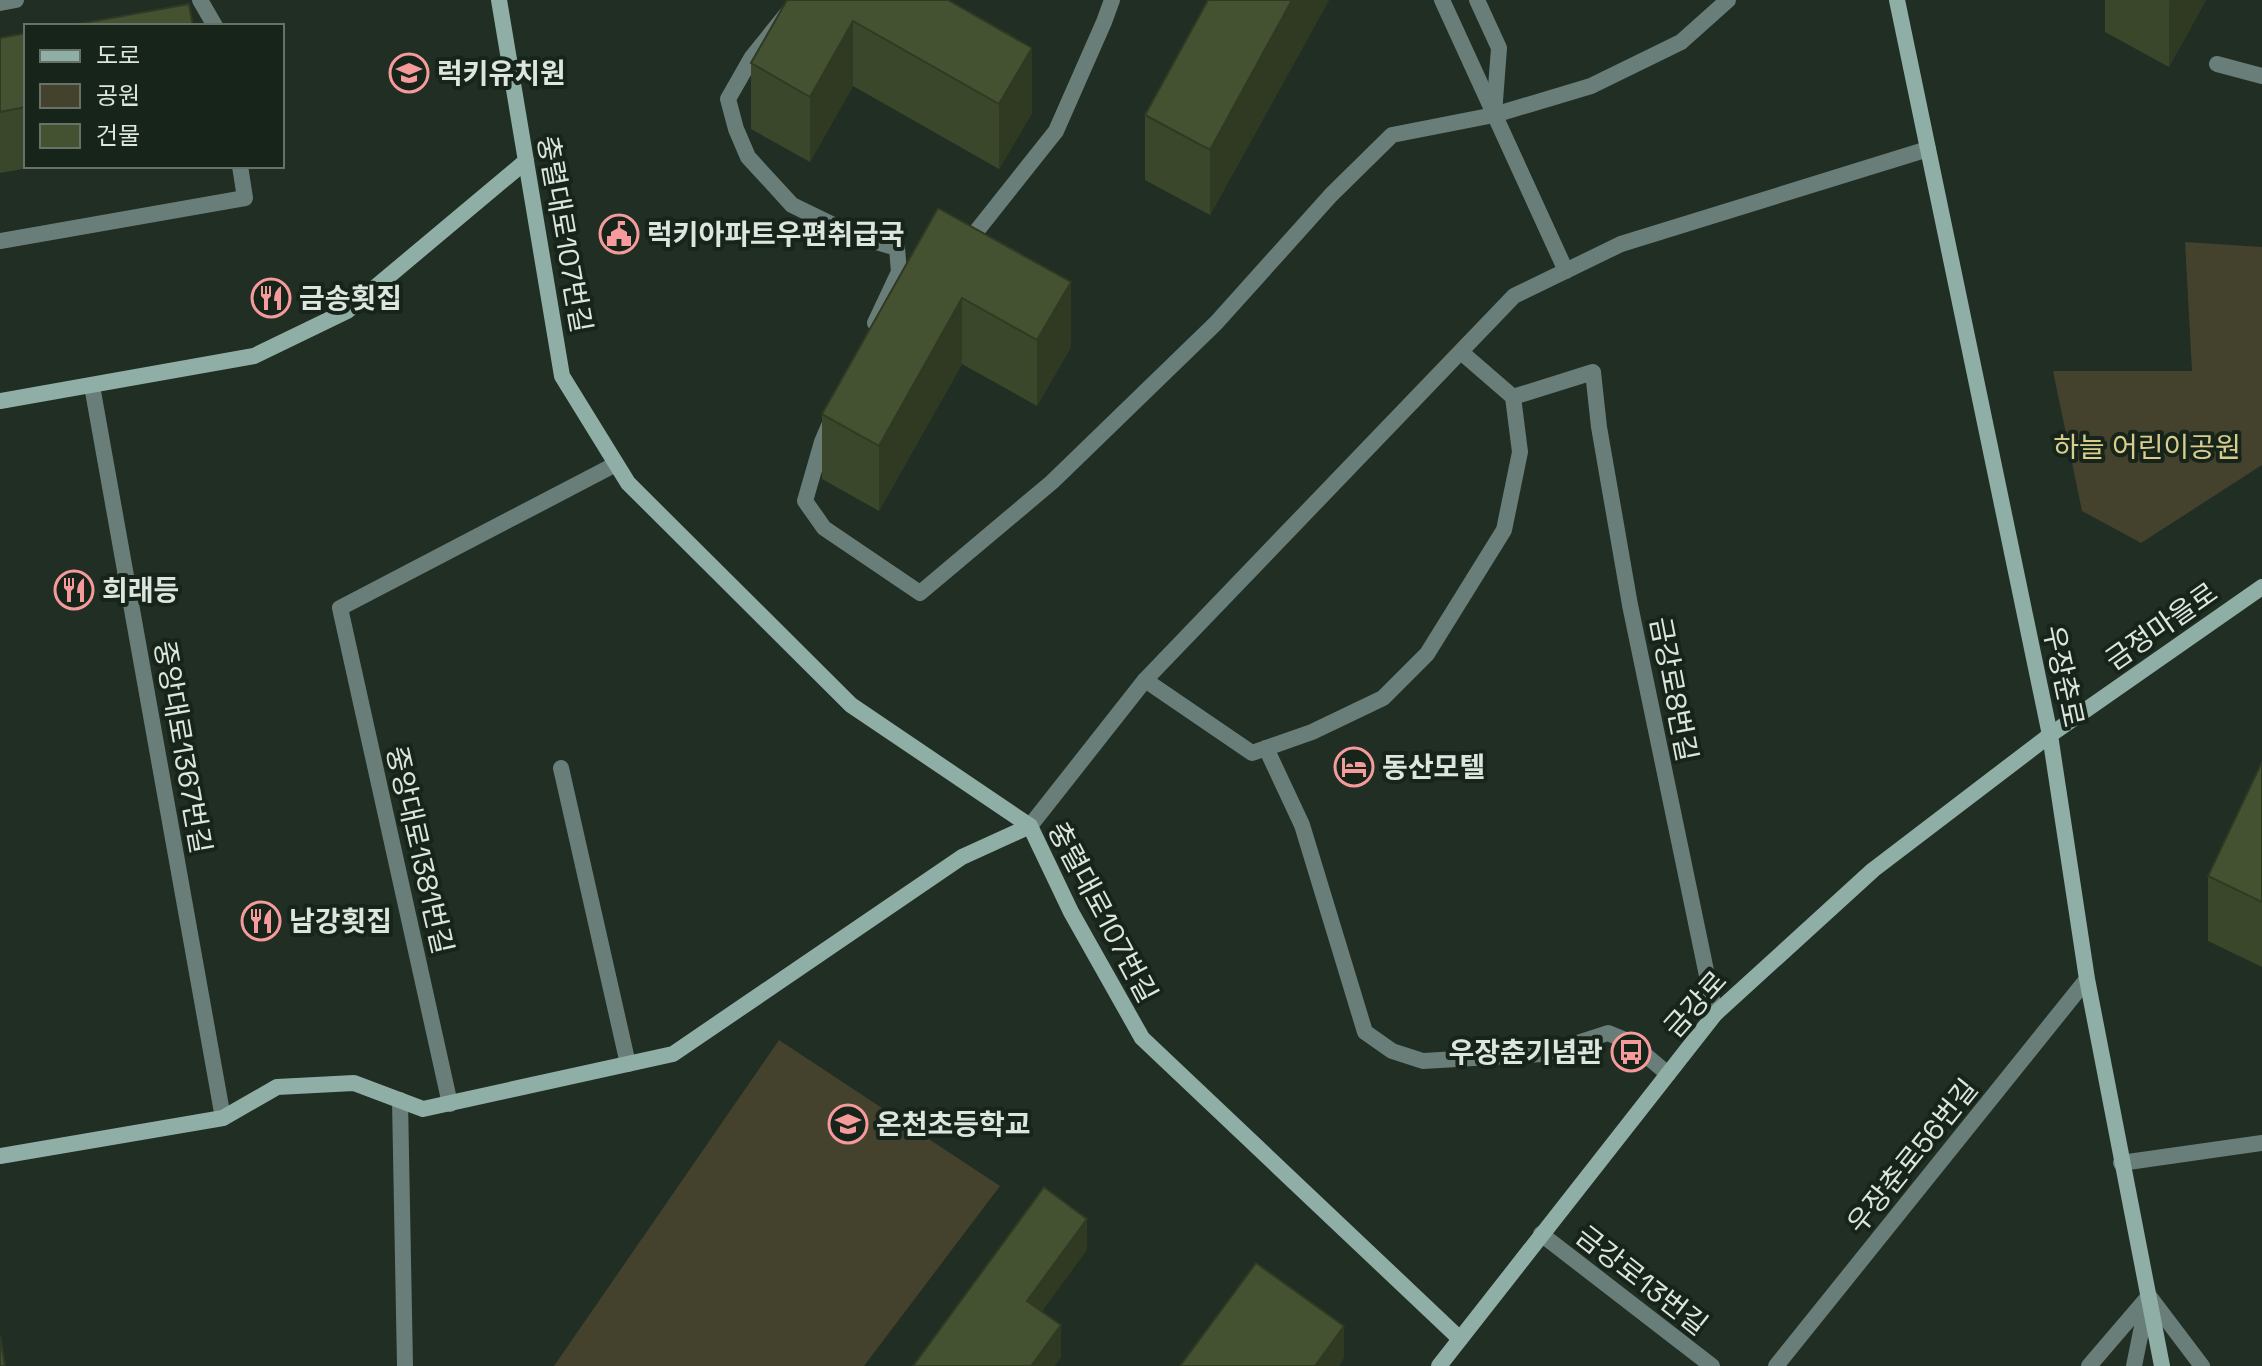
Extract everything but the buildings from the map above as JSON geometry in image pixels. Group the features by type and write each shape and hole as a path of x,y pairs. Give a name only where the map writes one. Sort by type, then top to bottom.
{"street":[{"path":"0,3 16,0"},
{"path":"200,0 214,24"},
{"name":"충렬대로107번길","path":"499,0 562,376 628,483 851,705 1030,826 1071,912 1142,1038 1460,1339"},
{"path":"798,0 752,57 728,99 748,157 792,205 856,236 897,248 905,269 867,343"},
{"path":"952,252 965,247 1056,131 1112,0"},
{"path":"1442,0 1566,271"},
{"path":"1477,0 1499,48 1494,115"},
{"path":"841,399 822,442 805,501 824,528 920,593 1052,482 1096,440 1216,323 1331,195 1392,135 1494,115 1591,86 1681,42 1728,0"},
{"name":"우장춘로","path":"1897,0 2050,735 2087,979 2162,1366"},
{"path":"2217,64 2262,76"},
{"path":"0,1156 223,1118 277,1087 354,1083 423,1109 673,1054 962,857 1030,826 1145,680 1514,296 1621,244 1928,149"},
{"path":"0,401 254,356 347,311 526,161"},
{"path":"0,241 245,198 240,168"},
{"path":"1145,680 1252,753 1312,732 1383,698 1427,654 1504,530 1520,452 1513,397 1461,352"},
{"name":"금강로8번길","path":"1513,397 1593,372 1599,427 1630,605 1715,1014"},
{"name":"중앙대로1367번길","path":"92,386 223,1118"},
{"name":"중앙대로1381번길","path":"450,1104 340,608 616,464"},
{"name":"금정마을로","path":"2050,735 2262,587"},
{"name":"금강로","path":"1439,1366 1715,1014 1873,870 2050,735"},
{"path":"1266,748 1302,825 1365,1032 1392,1051 1423,1061 1543,1054 1608,1033 1630,1042 1668,1074"},
{"path":"561,768 628,1064"},
{"name":"우장춘로56번길","path":"1776,1366 2087,979"},
{"path":"400,1100 405,1366"},
{"path":"2121,1163 2262,1143"},
{"name":"금강로13번길","path":"1541,1234 1712,1366"},
{"path":"2089,1366 2149,1296"},
{"path":"2134,1366 2149,1296"},
{"path":"2149,1296 2202,1366"}],"green space":[{"name":"하늘 어린이공원","path":"2185,242 2262,247 2262,465 2141,543 2082,511 2053,371 2192,371"},
{"path":"779,1040 1000,1186 864,1366 554,1366"}],"place":[{"name":"럭키유치원","path":"409,73"},
{"name":"럭키아파트우편취급국","path":"619,234"},
{"name":"금송횟집","path":"271,298"},
{"name":"희래등","path":"74,590"},
{"name":"동산모텔","path":"1354,767"},
{"name":"남강횟집","path":"261,921"},
{"name":"우장춘기념관","path":"1631,1052"},
{"name":"온천초등학교","path":"848,1124"}]}
